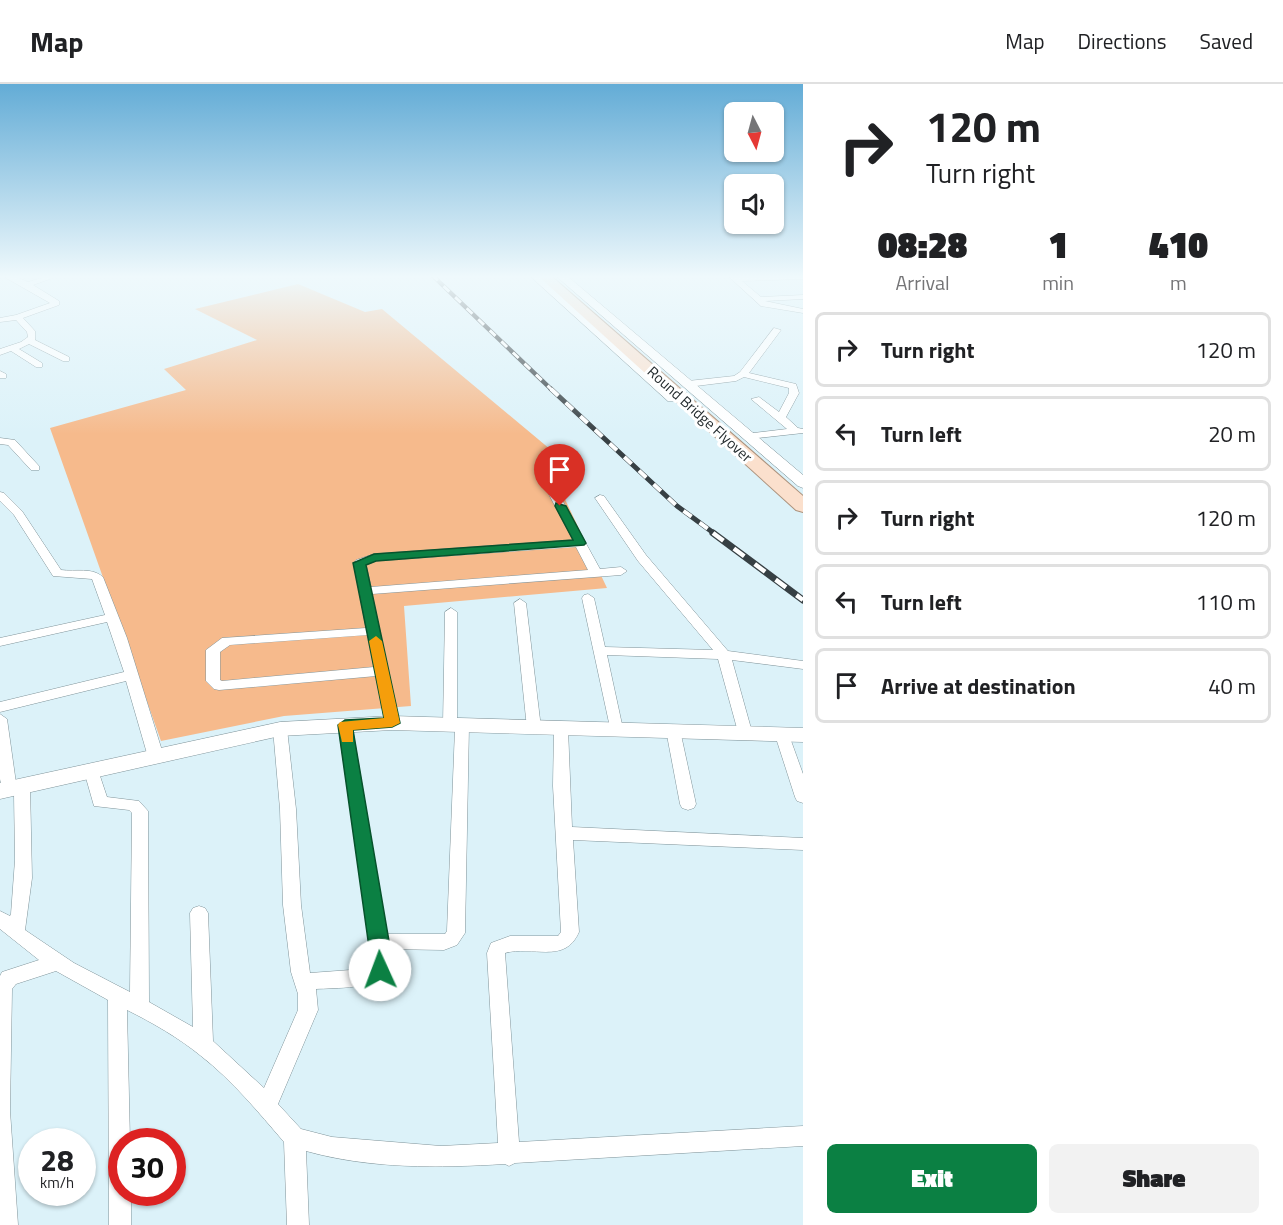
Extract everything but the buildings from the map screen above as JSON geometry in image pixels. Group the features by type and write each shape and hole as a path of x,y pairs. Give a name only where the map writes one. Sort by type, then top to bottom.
{"main road":[{"name":"Round Bridge Flyover","path":"604,328 803,506"},
{"name":"Round Bridge Flyover","path":"618,328 803,489"}],"street":[{"path":"28,328 32,335 30,341"},
{"path":"595,328 803,513"},
{"path":"623,328 803,483"},
{"path":"688,384 736,378 743,374 777,330"},
{"path":"0,352 30,341 66,359"},
{"path":"12,348 39,365"},
{"path":"743,374 794,386 794,393 781,417"},
{"path":"756,399 799,431"},
{"path":"749,436 799,431"},
{"path":"0,441 11,442 36,468"},
{"path":"550,487 595,572"},
{"path":"0,495 18,513 57,573 87,573 97,577 156,757"},
{"path":"600,498 642,558 724,655 745,732"},
{"path":"0,510 18,513"},
{"path":"392,723 360,563 366,559 580,543"},
{"path":"365,591 621,571"},
{"path":"588,598 616,729"},
{"path":"520,603 534,728"},
{"path":"379,941 444,942 452,940 456,933 456,725 451,612"},
{"path":"0,642 111,617"},
{"path":"374,631 227,641 213,650 213,681 219,686 382,671"},
{"path":"599,651 724,655 803,665"},
{"path":"0,708 131,675"},
{"path":"0,719 24,878 22,909 16,932"},
{"path":"10,789 280,729 392,723 793,735 803,796"},
{"path":"304,982 376,974 381,964 345,725"},
{"path":"267,1106 308,1010 308,994 300,972 292,905 288,809 280,729"},
{"path":"509,1155 496,953 497,948 502,946 549,944 567,939 570,919 564,833 561,729"},
{"path":"673,730 688,804"},
{"path":"92,771 100,802 133,805 140,812 140,1006"},
{"path":"564,833 803,844"},
{"path":"199,913 203,1046"},
{"path":"0,918 58,962 140,1006 216,1055 296,1138 332,1148 431,1156 509,1155 803,1136"},
{"path":"7,1225 0,1111 3,987 9,978 58,962"},
{"path":"117,994 120,1225"},
{"path":"296,1138 298,1225"}],"shaded area":[{"path":"233,328 405,328 575,470 555,478 607,588 404,606 411,706 284,716 161,741 50,428 186,390 164,369 257,340"}],"railway":[{"path":"488,328 552,390"},
{"path":"551,389 677,506 715,534"},
{"path":"713,533 803,600"}],"slow traffic":[{"path":"347,738 345,725 392,723 376,641"}],"route":[{"path":"380,970 379,941 345,725 392,723 360,563 374,558 580,543 560,506"}]}
